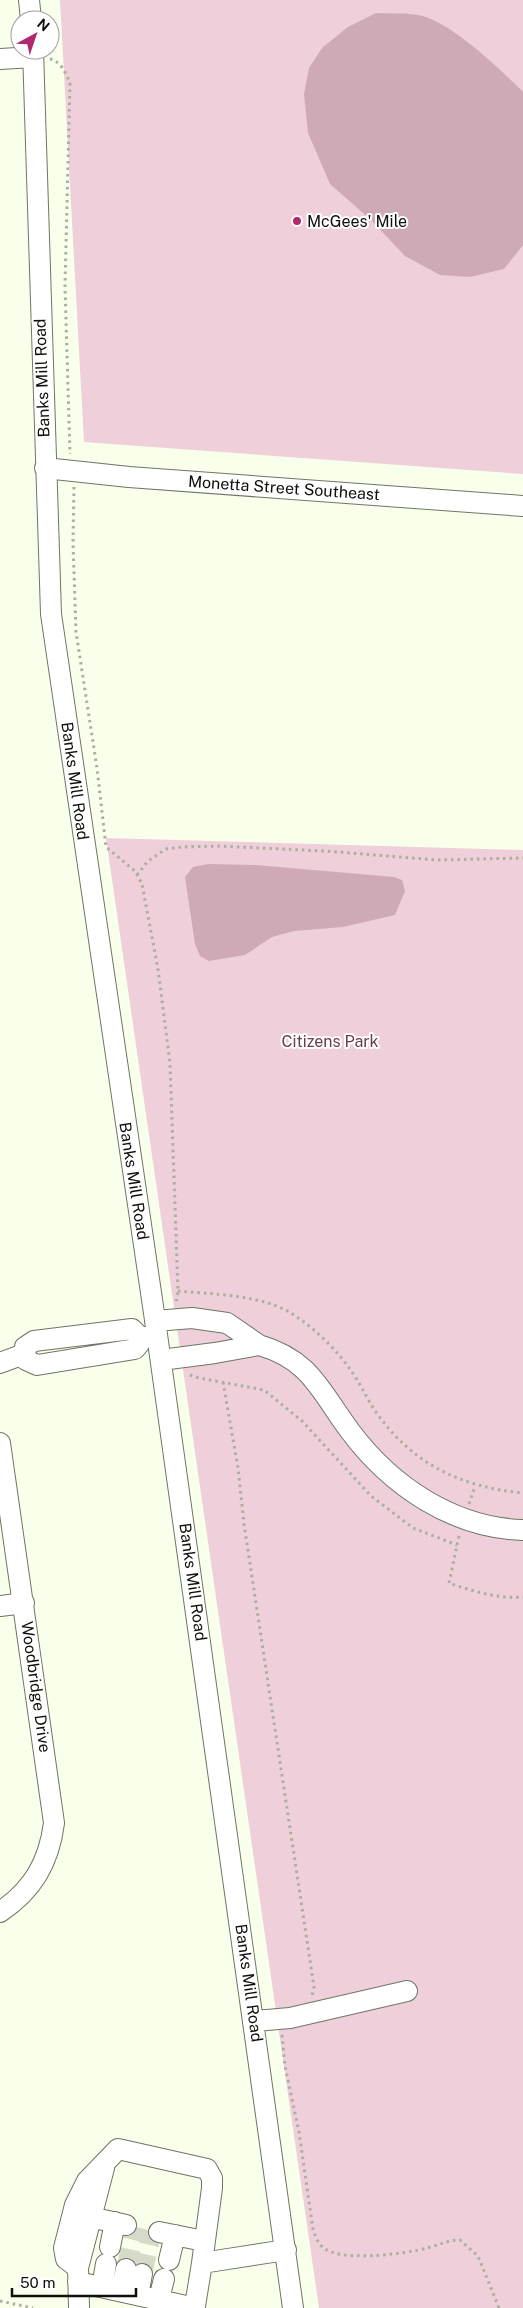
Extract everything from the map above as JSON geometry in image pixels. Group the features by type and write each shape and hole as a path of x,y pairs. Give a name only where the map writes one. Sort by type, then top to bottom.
{"street":[{"name":"Banks Mill Road","path":"33,60 51,614 151,1331 169,1359 293,2308"},
{"name":"Monetta Street Southeast","path":"45,468 523,506"},
{"path":"0,1363 24,1354 25,1347 34,1341 132,1329 151,1331 176,1318 192,1318 227,1323 259,1345 290,1357 313,1376 351,1433 385,1470 423,1499 465,1519 500,1528 523,1530"},
{"path":"169,1359 215,1354 259,1345"},
{"name":"Woodbridge Drive","path":"0,1443 54,1823 48,1852 36,1879 16,1901 0,1912"},
{"path":"0,1606 24,1603"},
{"path":"255,2021 290,2018 407,1991"},
{"path":"118,2149 207,2169 212,2178 212,2188 195,2307 102,2287 78,2275 66,2259 64,2248 79,2193 106,2161 118,2149"},
{"path":"79,2308 78,2275 90,2217 106,2161"},
{"path":"90,2217 120,2224 108,2255 102,2287"},
{"path":"169,2260 167,2233 204,2241"},
{"path":"202,2263 286,2250"},
{"path":"130,2293 134,2272"},
{"path":"159,2299 164,2280"}],"path":[{"path":"55,60 64,70 70,83 65,286 68,441 74,490 72,542 76,632 97,768 106,848 137,875 142,884 158,969 170,1063 178,1291 176,1318"},
{"path":"137,875 148,862 166,849 182,847 218,846 324,851 438,860 523,858"},
{"path":"178,1291 254,1300 288,1311 336,1350 396,1438 421,1458 452,1477 475,1486 492,1490 523,1493"},
{"path":"169,1359 178,1370 199,1378 264,1390 302,1421 371,1496 413,1528 457,1545"},
{"path":"223,1382 238,1468 244,1524 314,1987 310,2003 302,2012 290,2018 282,2033 285,2066 299,2132 313,2229 317,2240 330,2252 341,2254 398,2255 451,2240 460,2240 478,2256 499,2308"},
{"path":"475,1486 457,1545 449,1583 465,1589 523,1597"},
{"path":"0,2301 33,2308"}],"green space":[{"name":"McGees' Mile","path":"60,0 523,0 523,474 84,442"},
{"name":"Citizens Park","path":"106,838 523,850 523,2308 319,2308"}],"shaded area":[{"path":"376,13 414,14 438,22 478,50 523,92 523,245 504,269 470,277 440,275 405,256 371,220 330,184 308,133 304,94 309,68 322,48 348,27"},
{"path":"208,864 256,865 394,877 402,880 405,891 395,915 343,927 294,931 272,937 245,955 209,961 200,956 195,944 185,877 193,867"}],"tunnel":[{"path":"126,2269 136,2227"},
{"path":"142,2274 152,2231"}],"place":[{"name":"McGees' Mile","path":"297,221"}]}
